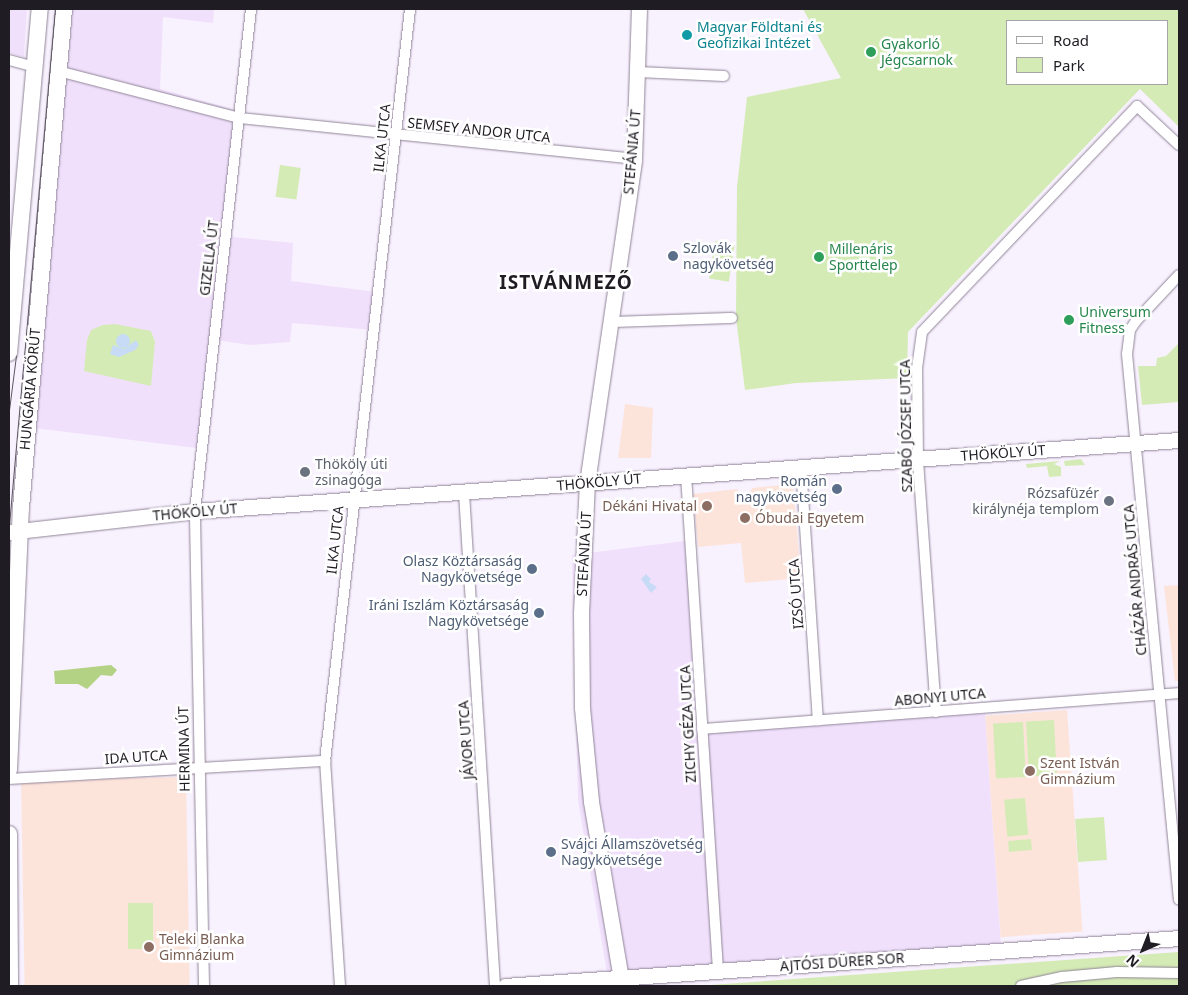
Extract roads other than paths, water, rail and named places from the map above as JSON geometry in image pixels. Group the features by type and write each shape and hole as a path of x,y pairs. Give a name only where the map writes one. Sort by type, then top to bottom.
{"main road":[{"name":"HUNGÁRIA KÖRÚT","path":"9,353 40,9"},
{"name":"HUNGÁRIA KÖRÚT","path":"9,770 15,605 12,529 64,9"},
{"path":"9,542 15,605"},
{"path":"9,834 10,986"}],"street":[{"name":"GIZELLA ÚT","path":"195,511 251,9"},
{"name":"ILKA UTCA","path":"340,986 325,761 410,9"},
{"name":"STEFÁNIA ÚT","path":"621,979 597,843 582,708 581,613 587,483 634,159 639,9"},
{"path":"9,60 36,67"},
{"name":"SEMSEY ANDOR UTCA","path":"58,71 240,118 634,159"},
{"path":"638,72 724,76"},
{"name":"SZABÓ JÓZSEF UTCA","path":"936,712 918,460 917,368 922,332 1137,106 1179,145"},
{"name":"CHÁZÁR ANDRÁS UTCA","path":"1179,276 1136,321 1130,330 1127,354 1179,900"},
{"path":"611,322 732,318"},
{"name":"THÖKÖLY ÚT","path":"12,529 195,511 1179,440"},
{"name":"IZSÓ UTCA","path":"801,466 818,720"},
{"name":"ZICHY GÉZA UTCA","path":"686,475 718,971"},
{"name":"JÁVOR UTCA","path":"464,493 496,986"},
{"name":"HERMINA ÚT","path":"195,511 198,767 204,986"},
{"name":"ABONYI UTCA","path":"702,729 1179,693"},
{"name":"IDA UTCA","path":"9,779 325,761"},
{"name":"AJTÓSI DÜRER SOR","path":"505,986 1179,938"},
{"path":"1021,986 1062,978 1108,973 1179,973"}],"water":[{"path":"123,334 128,336 130,341 128,346 123,348 118,346 116,341 118,336"},
{"path":"136,340 139,345 135,350 119,357 110,354 113,345 124,349"},
{"path":"646,574 651,579 649,582 657,587 651,593 641,579"}],"tram line":[{"path":"9,525 55,9"},
{"path":"9,410 16,355"}],"place":[{"name":"Magyar Földtani és Geofizikai Intézet","path":"687,35"},
{"name":"Gyakorló Jégcsarnok","path":"871,52"},
{"name":"Szlovák nagykövetség","path":"673,256"},
{"name":"Millenáris Sporttelep","path":"819,257"},
{"name":"Universum Fitness","path":"1069,320"},
{"name":"Thököly úti zsinagóga","path":"305,472"},
{"name":"Román nagykövetség","path":"837,489"},
{"name":"Rózsafüzér királynéja templom","path":"1109,501"},
{"name":"Dékáni Hivatal","path":"707,506"},
{"name":"Óbudai Egyetem","path":"745,518"},
{"name":"Olasz Köztársaság Nagykövetsége","path":"532,569"},
{"name":"Iráni Iszlám Köztársaság Nagykövetsége","path":"539,613"},
{"name":"Szent István Gimnázium","path":"1030,771"},
{"name":"Svájci Államszövetség Nagykövetsége","path":"551,852"},
{"name":"Teleki Blanka Gimnázium","path":"149,947"}],"district":[{"name":"ISTVÁNMEZŐ","path":"566,283"}]}
